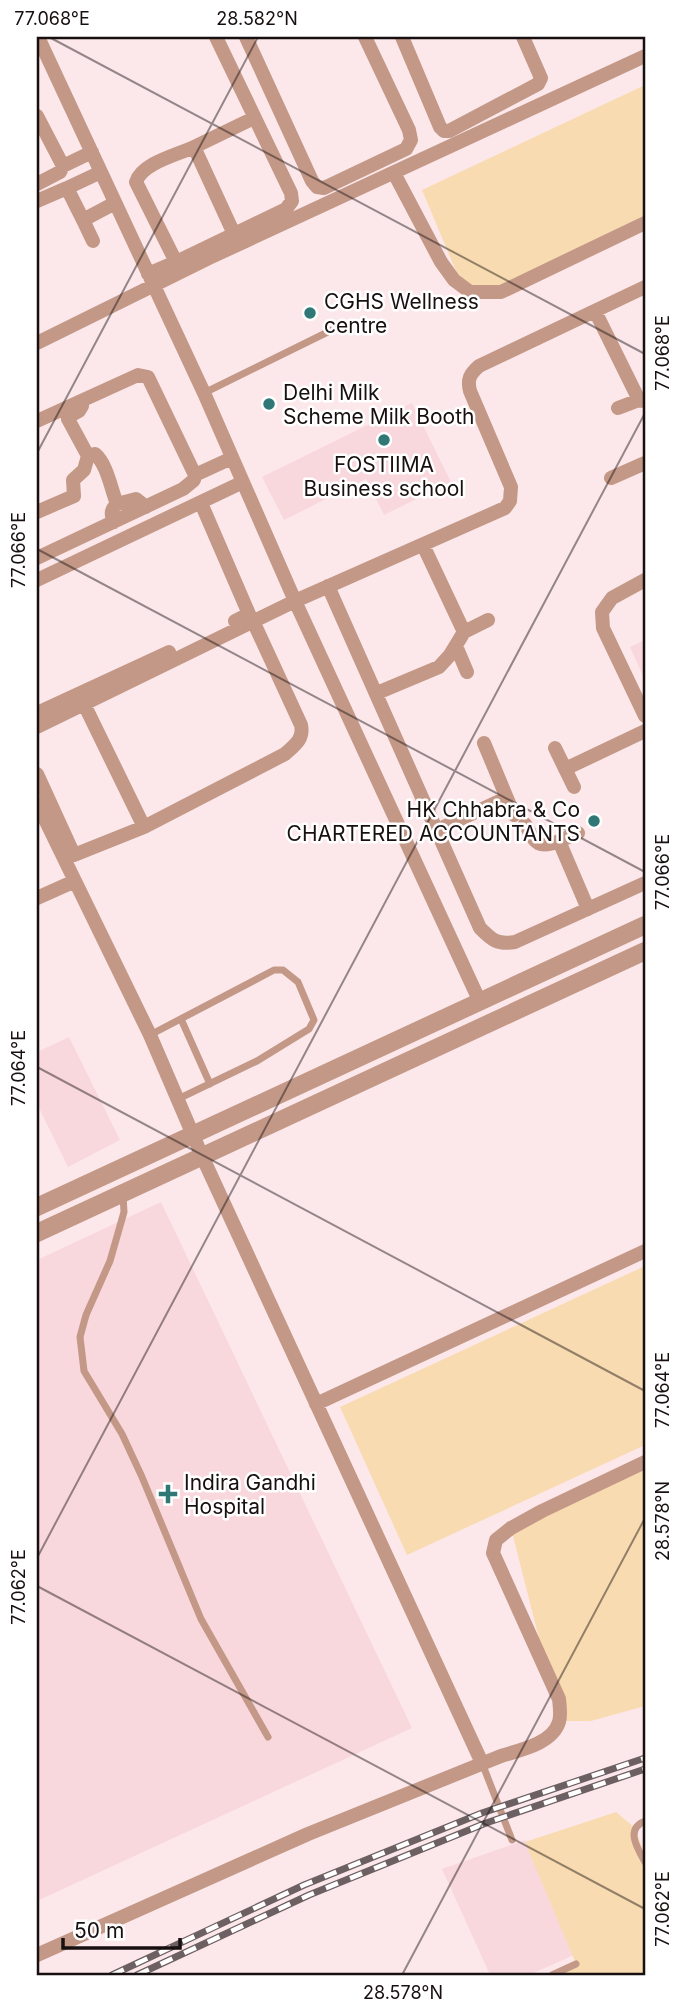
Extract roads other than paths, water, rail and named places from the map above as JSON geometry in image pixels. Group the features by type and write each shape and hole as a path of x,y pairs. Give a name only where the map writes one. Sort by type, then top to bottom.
{"street":[{"path":"38,37 204,393 295,601 480,1002"},
{"path":"37,344 151,280 176,262 286,209 292,201 291,193 216,37"},
{"path":"246,37 312,181 317,187 324,188 406,149 411,140 409,130 365,37"},
{"path":"402,37 444,131 449,131 538,84 541,78 523,37"},
{"path":"151,280 209,258 645,56"},
{"path":"485,113 491,127"},
{"path":"37,116 63,166"},
{"path":"176,262 136,182 139,175 145,169 254,118"},
{"path":"194,147 234,234"},
{"path":"37,184 60,172 63,166 92,152"},
{"path":"37,201 101,173"},
{"path":"394,173 441,262 454,280 470,292 501,292 645,223"},
{"path":"67,188 93,241"},
{"path":"83,220 115,203"},
{"path":"37,727 295,601 505,508 510,501 511,487 470,391 468,381 472,373 479,366 645,287"},
{"path":"595,311 642,400 618,408"},
{"path":"37,335 69,320"},
{"path":"37,421 138,375 148,377 195,475 190,485 37,558"},
{"path":"37,512 72,498 75,491 72,480 84,470 88,456 68,419 82,408 80,401"},
{"path":"88,456 95,454 100,459 117,504"},
{"path":"195,475 232,458"},
{"path":"611,478 645,463"},
{"path":"37,580 243,482"},
{"path":"114,522 112,511 117,504 136,499 146,507"},
{"path":"37,713 249,614 201,503"},
{"path":"423,545 464,632"},
{"path":"645,580 611,598 602,612 603,628 645,716"},
{"path":"328,586 480,928 491,939 503,944 515,942 645,883"},
{"path":"377,693 444,664 464,632 488,620"},
{"path":"37,774 74,855 144,827 285,754 300,738 301,725 253,621"},
{"path":"456,646 467,672"},
{"path":"84,704 144,827"},
{"path":"565,769 645,731"},
{"path":"484,743 506,798 534,841 550,845 578,833"},
{"path":"555,748 574,788"},
{"path":"437,830 506,798"},
{"path":"37,803 149,1035 192,1135 482,1763"},
{"path":"559,841 588,909"},
{"path":"37,898 75,881"},
{"path":"37,1207 645,925"},
{"path":"37,1233 645,951"},
{"path":"316,1404 645,1251"},
{"path":"37,1955 308,1834 482,1763 531,1747 554,1733 560,1721 559,1699 493,1553 496,1540 511,1528 542,1511 645,1462"}],"lane":[{"path":"204,393 344,324"},
{"path":"149,1035 274,970 284,970 298,982 314,1020 309,1029 257,1061 177,1100"},
{"path":"181,1019 210,1084"},
{"path":"122,1193 124,1212 110,1261 86,1315 80,1337 84,1371 122,1434 201,1619 268,1737"},
{"path":"482,1763 512,1840"},
{"path":"645,1821 635,1828 633,1834 645,1862"},
{"path":"552,1975 576,1964"}],"railway":[{"path":"112,1975 304,1885 482,1813 645,1758"},
{"path":"137,1975 309,1895 486,1823 645,1769"}],"place":[{"name":"CGHS Wellness centre","path":"310,313"},
{"name":"Delhi Milk Scheme Milk Booth","path":"269,404"},
{"name":"FOSTIIMA Business school","path":"384,440"},
{"name":"HK Chhabra & Co CHARTERED ACCOUNTANTS","path":"594,821"},
{"name":"Indira Gandhi Hospital","path":"168,1494"}]}
